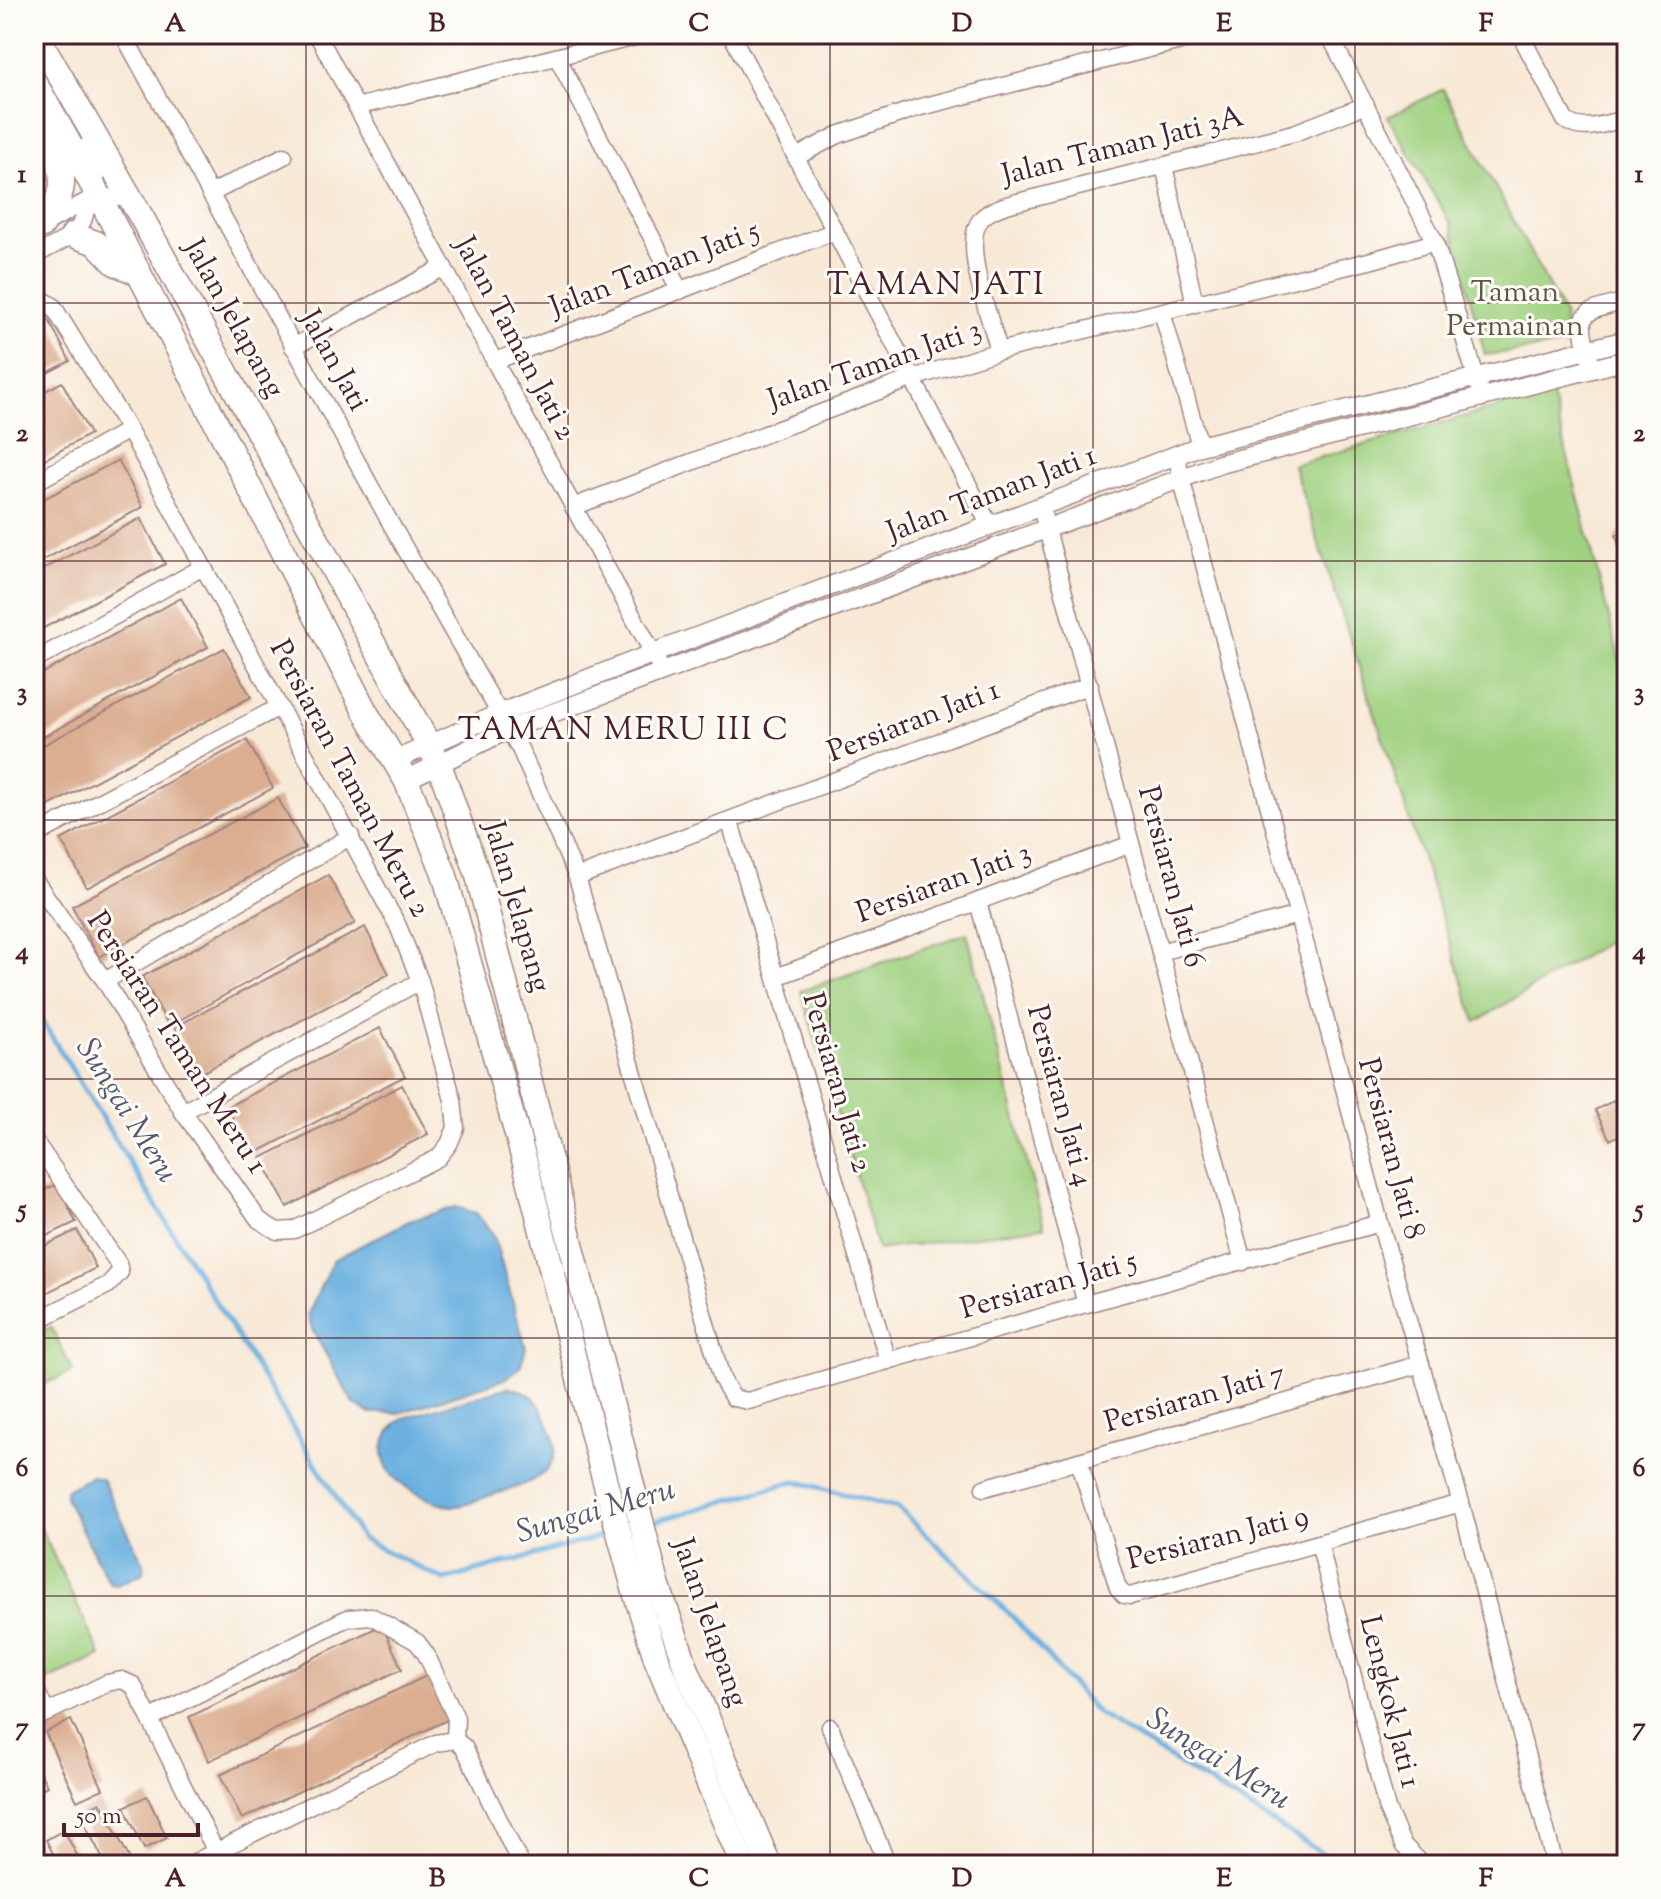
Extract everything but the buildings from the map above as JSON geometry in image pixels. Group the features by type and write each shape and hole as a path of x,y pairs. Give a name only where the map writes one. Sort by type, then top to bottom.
{"main road":[{"name":"Jalan Jelapang","path":"36,34 130,196 433,754 477,872 594,1341 624,1446 657,1661 743,1865"},
{"name":"Jalan Jelapang","path":"34,82 56,116 366,713 401,770 444,873 525,1163 600,1463 647,1589 687,1670 769,1865"},
{"path":"38,227 61,196 63,180 55,136 56,116"},
{"path":"73,235 96,243 115,263 136,272"}],"street":[{"name":"Jalan Jati","path":"123,34 293,347 520,749 577,877 722,1379 733,1398"},
{"name":"Jalan Taman Jati 2","path":"317,34 658,661"},
{"path":"356,107 647,34"},
{"path":"731,34 990,526"},
{"path":"796,157 838,135 917,108 1208,34"},
{"path":"1329,34 1435,242 1481,396"},
{"path":"1520,34 1565,120 1573,126 1584,128 1627,118"},
{"path":"34,40 99,169 95,195 73,235 34,256"},
{"path":"557,57 680,291"},
{"name":"Jalan Taman Jati 3A","path":"999,351 974,257 973,237 979,221 996,209 1294,133 1366,105"},
{"path":"210,194 284,156"},
{"path":"1164,166 1195,304"},
{"path":"38,227 95,195 130,196"},
{"name":"Jalan Taman Jati 5","path":"495,361 835,231"},
{"name":"Jalan Taman Jati 3","path":"573,507 913,378 999,351 1369,261 1435,242"},
{"path":"293,347 444,267"},
{"name":"Persiaran Taman Meru 2","path":"34,300 42,299 53,306 129,430 351,836 398,926 420,981 453,1100 456,1128 438,1158 294,1230 277,1231"},
{"path":"1592,369 1581,327 1586,314 1627,301"},
{"path":"1162,312 1200,446"},
{"name":"Jalan Taman Jati 1","path":"401,770 502,722 990,526 1200,446 1627,340"},
{"name":"Jalan Taman Jati 1","path":"658,661 1220,464 1627,360"},
{"path":"34,483 129,430"},
{"name":"Persiaran Jati 8","path":"1177,455 1380,1223 1461,1503 1554,1860"},
{"name":"Persiaran Jati 6","path":"1041,507 1243,1262"},
{"path":"34,661 203,567"},
{"name":"Persiaran Jati 1","path":"577,877 1090,685"},
{"path":"34,836 279,707"},
{"name":"Persiaran Jati 2","path":"730,822 888,1361"},
{"path":"105,981 351,836"},
{"name":"Persiaran Jati 3","path":"776,977 1131,844"},
{"name":"Persiaran Taman Meru 1","path":"34,879 105,981 183,1112 259,1220 277,1231"},
{"name":"Persiaran Jati 4","path":"978,902 1086,1304"},
{"path":"1160,952 1298,915"},
{"path":"183,1112 420,981"},
{"path":"34,1140 40,1159 118,1263 119,1275 108,1285 34,1322"},
{"name":"Persiaran Jati 5","path":"733,1398 748,1401 1380,1223"},
{"name":"Persiaran Jati 7","path":"984,1488 1421,1364"},
{"name":"Persiaran Jati 9","path":"1079,1461 1118,1588 1124,1595 1138,1594 1461,1503"},
{"name":"Lengkok Jati 1","path":"1319,1543 1387,1809 1403,1845 1423,1865"},
{"path":"151,1718 339,1622 371,1616 407,1635 426,1654 456,1718 455,1740"},
{"path":"34,1686 40,1716 107,1683 122,1680 133,1685 216,1852"},
{"path":"830,1727 888,1865"},
{"path":"189,1865 436,1743 455,1740 464,1747 521,1865"}],"green space":[{"name":"Taman Permainan","path":"1443,89 1564,315 1565,345 1485,355 1451,224 1388,117"},
{"path":"1551,392 1627,688 1627,930 1476,1022 1293,465"},
{"path":"967,933 1044,1227 878,1250 801,991"},
{"path":"51,1327 73,1371 34,1389 34,1335"},
{"path":"34,1514 101,1656 46,1681 34,1656"}],"water":[{"path":"456,1207 476,1213 493,1234 526,1348 520,1367 505,1379 399,1413 369,1413 353,1403 312,1329 308,1314 333,1260 409,1221"},
{"path":"509,1387 525,1392 536,1400 550,1427 555,1443 554,1456 549,1467 540,1475 515,1488 453,1506 418,1494 396,1479 389,1470 384,1461 385,1441 401,1419"},
{"path":"92,1476 102,1479 144,1565 143,1573 117,1585 110,1583 106,1577 65,1497 66,1490"}],"waterway":[{"name":"Sungai Meru","path":"34,1008 362,1539 444,1580 613,1533"},
{"name":"Sungai Meru","path":"649,1523 795,1481 898,1508 1012,1616 1097,1713 1341,1865"}],"district":[{"name":"TAMAN JATI","path":"936,286"},
{"name":"TAMAN MERU III C","path":"624,731"}]}
